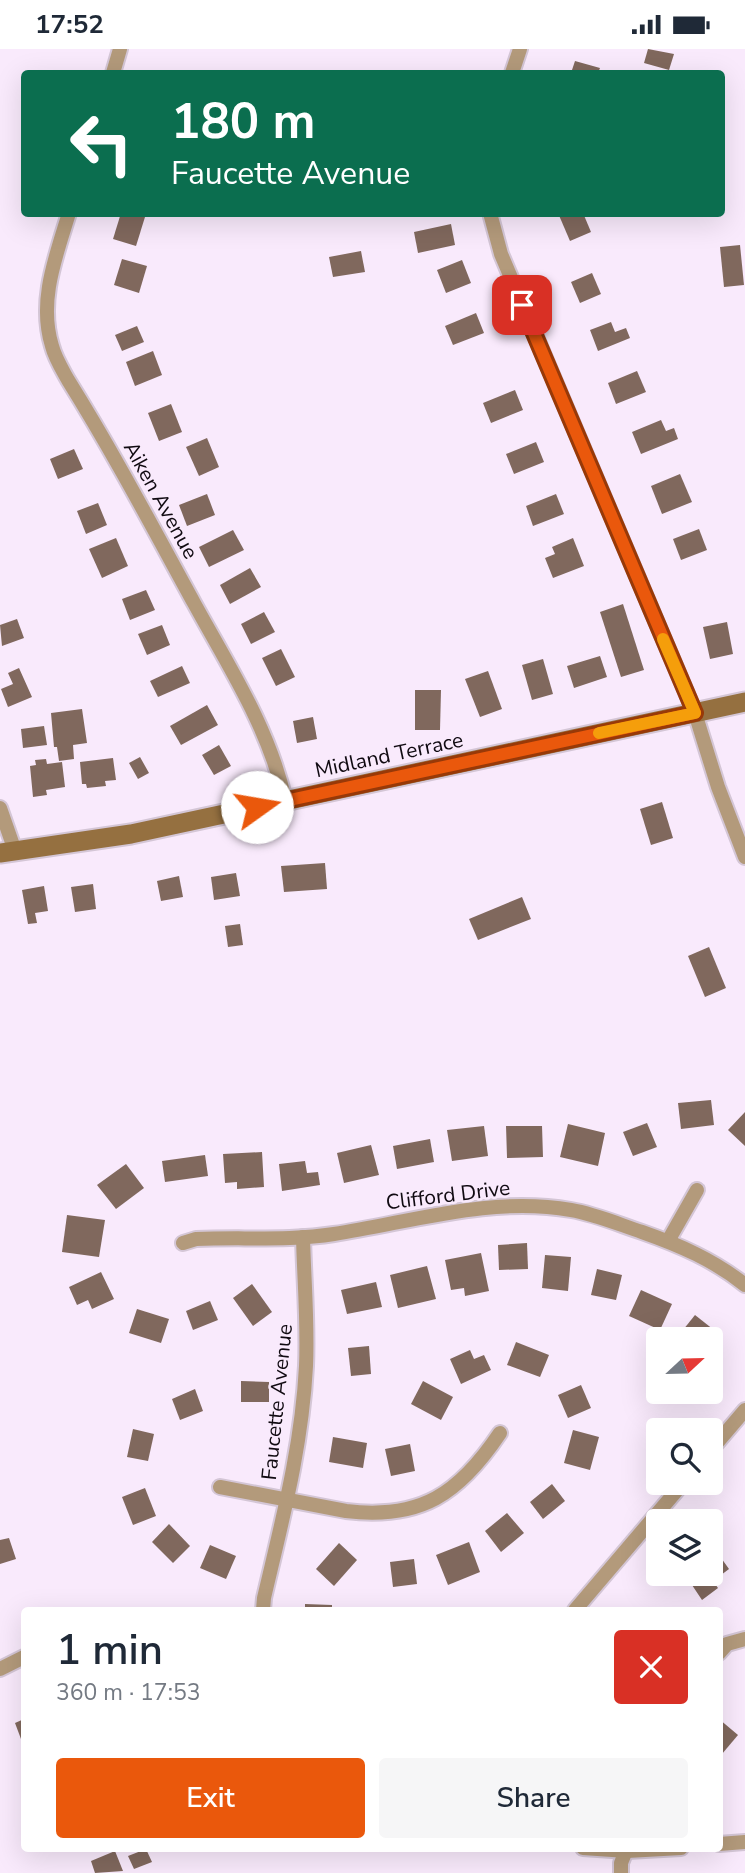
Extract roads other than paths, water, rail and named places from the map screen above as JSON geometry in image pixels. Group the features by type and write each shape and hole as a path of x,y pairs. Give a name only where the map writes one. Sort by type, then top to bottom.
{"street":[{"path":"114,70 120,49"},
{"path":"513,70 520,49"},
{"name":"Aiken Avenue","path":"68,217 49,282 51,345 250,705 273,754 285,800"},
{"path":"491,217 501,254 695,713 718,787 745,857"},
{"name":"Midland Terrace","path":"8,852 131,834 745,702"},
{"path":"0,808 8,852"},
{"path":"668,1241 697,1190"},
{"name":"Clifford Drive","path":"183,1244 209,1238 333,1234 446,1213 507,1207 570,1210 668,1241 720,1267 745,1285"},
{"name":"Faucette Avenue","path":"263,1607 298,1445 306,1368 307,1318 303,1237"},
{"path":"723,1436 745,1410"},
{"path":"220,1487 366,1513 402,1511 426,1503 459,1483 486,1454 500,1433"},
{"path":"578,1607 673,1495"},
{"path":"723,1648 727,1644 745,1639"},
{"path":"0,1669 21,1658"},
{"path":"723,1844 745,1842"},
{"path":"621,1873 621,1863 626,1852"}]}
